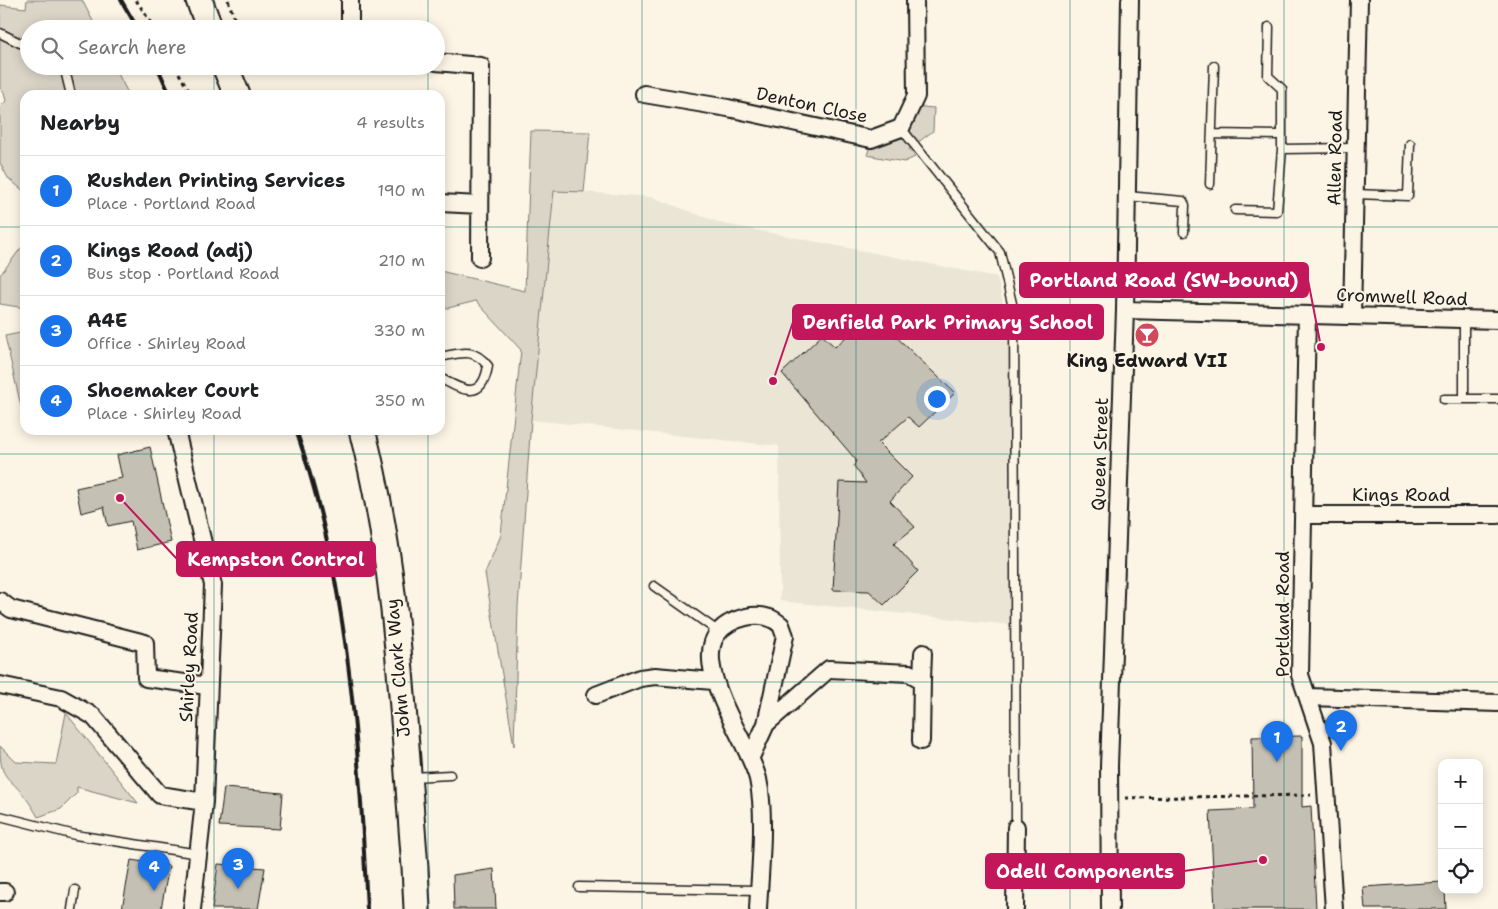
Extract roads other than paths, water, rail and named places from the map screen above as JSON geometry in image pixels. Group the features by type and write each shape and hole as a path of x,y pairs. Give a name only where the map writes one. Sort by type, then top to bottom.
{"main road":[{"path":"199,0 207,20"},
{"path":"229,75 235,90"},
{"name":"John Clark Way","path":"363,435 374,476 390,581 408,777 417,909"}],"street":[{"path":"350,0 350,20"},
{"path":"901,128 916,96 915,0"},
{"name":"Queen Street","path":"1110,909 1110,799 1125,310 1130,0"},
{"name":"Allen Road","path":"1352,316 1359,0"},
{"path":"445,63 481,66 480,258"},
{"name":"Denton Close","path":"644,94 728,108 871,139 901,128"},
{"path":"445,203 480,205"},
{"name":"Cromwell Road","path":"1125,310 1498,320"},
{"name":"Portland Road","path":"1307,315 1300,675 1323,743 1334,909"},
{"name":"Shirley Road","path":"177,435 213,585 204,802 192,909"},
{"name":"Kings Road","path":"1303,515 1498,515"},
{"path":"0,601 11,609 145,643 146,678 208,686"},
{"path":"751,757 766,724 785,636 781,625 765,616 752,616 727,624 719,632 711,650 713,680 751,757 758,780 761,806 758,909"},
{"path":"920,741 923,653"},
{"path":"766,724 830,669 909,673 922,680"},
{"path":"596,694 640,678 655,676 713,680"},
{"path":"0,685 61,698 93,716 160,795 204,802"},
{"path":"1308,698 1498,703"},
{"path":"1015,909 1016,827"}],"lane":[{"path":"1235,210 1277,211 1282,149 1282,89 1268,76 1269,27"},
{"path":"0,34 20,43"},
{"path":"1210,184 1214,134 1214,66"},
{"path":"66,75 69,90"},
{"path":"901,128 1000,252 1014,312 1016,827"},
{"path":"1214,134 1281,135"},
{"path":"1355,194 1408,196 1410,144"},
{"path":"1282,149 1356,148"},
{"path":"1126,196 1183,200 1185,205 1184,232"},
{"path":"1464,319 1464,399"},
{"path":"445,356 462,352 474,354 481,357 488,366 486,377 473,391 464,392 445,381"},
{"path":"1444,399 1498,400"},
{"path":"654,586 719,632"},
{"path":"408,777 450,775"},
{"path":"0,816 75,835 199,854"},
{"path":"579,887 759,890"},
{"path":"72,909 76,890"}],"railway":[{"path":"121,0 133,20"},
{"path":"161,75 168,90"},
{"path":"298,435 314,488 340,607 355,727 367,909"}],"place":[{"name":"King Edward VII","path":"1147,335"},
{"name":"Portland Road (SW-bound)","path":"1321,347"},
{"name":"Denfield Park Primary School","path":"773,381"},
{"name":"Kempston Control","path":"120,498"},
{"name":"Kings Road (adj)","path":"1341,751"},
{"name":"Rushden Printing Services","path":"1277,762"},
{"name":"Odell Components","path":"1263,860"},
{"name":"A4E","path":"238,889"},
{"name":"Shoemaker Court","path":"154,891"}]}
